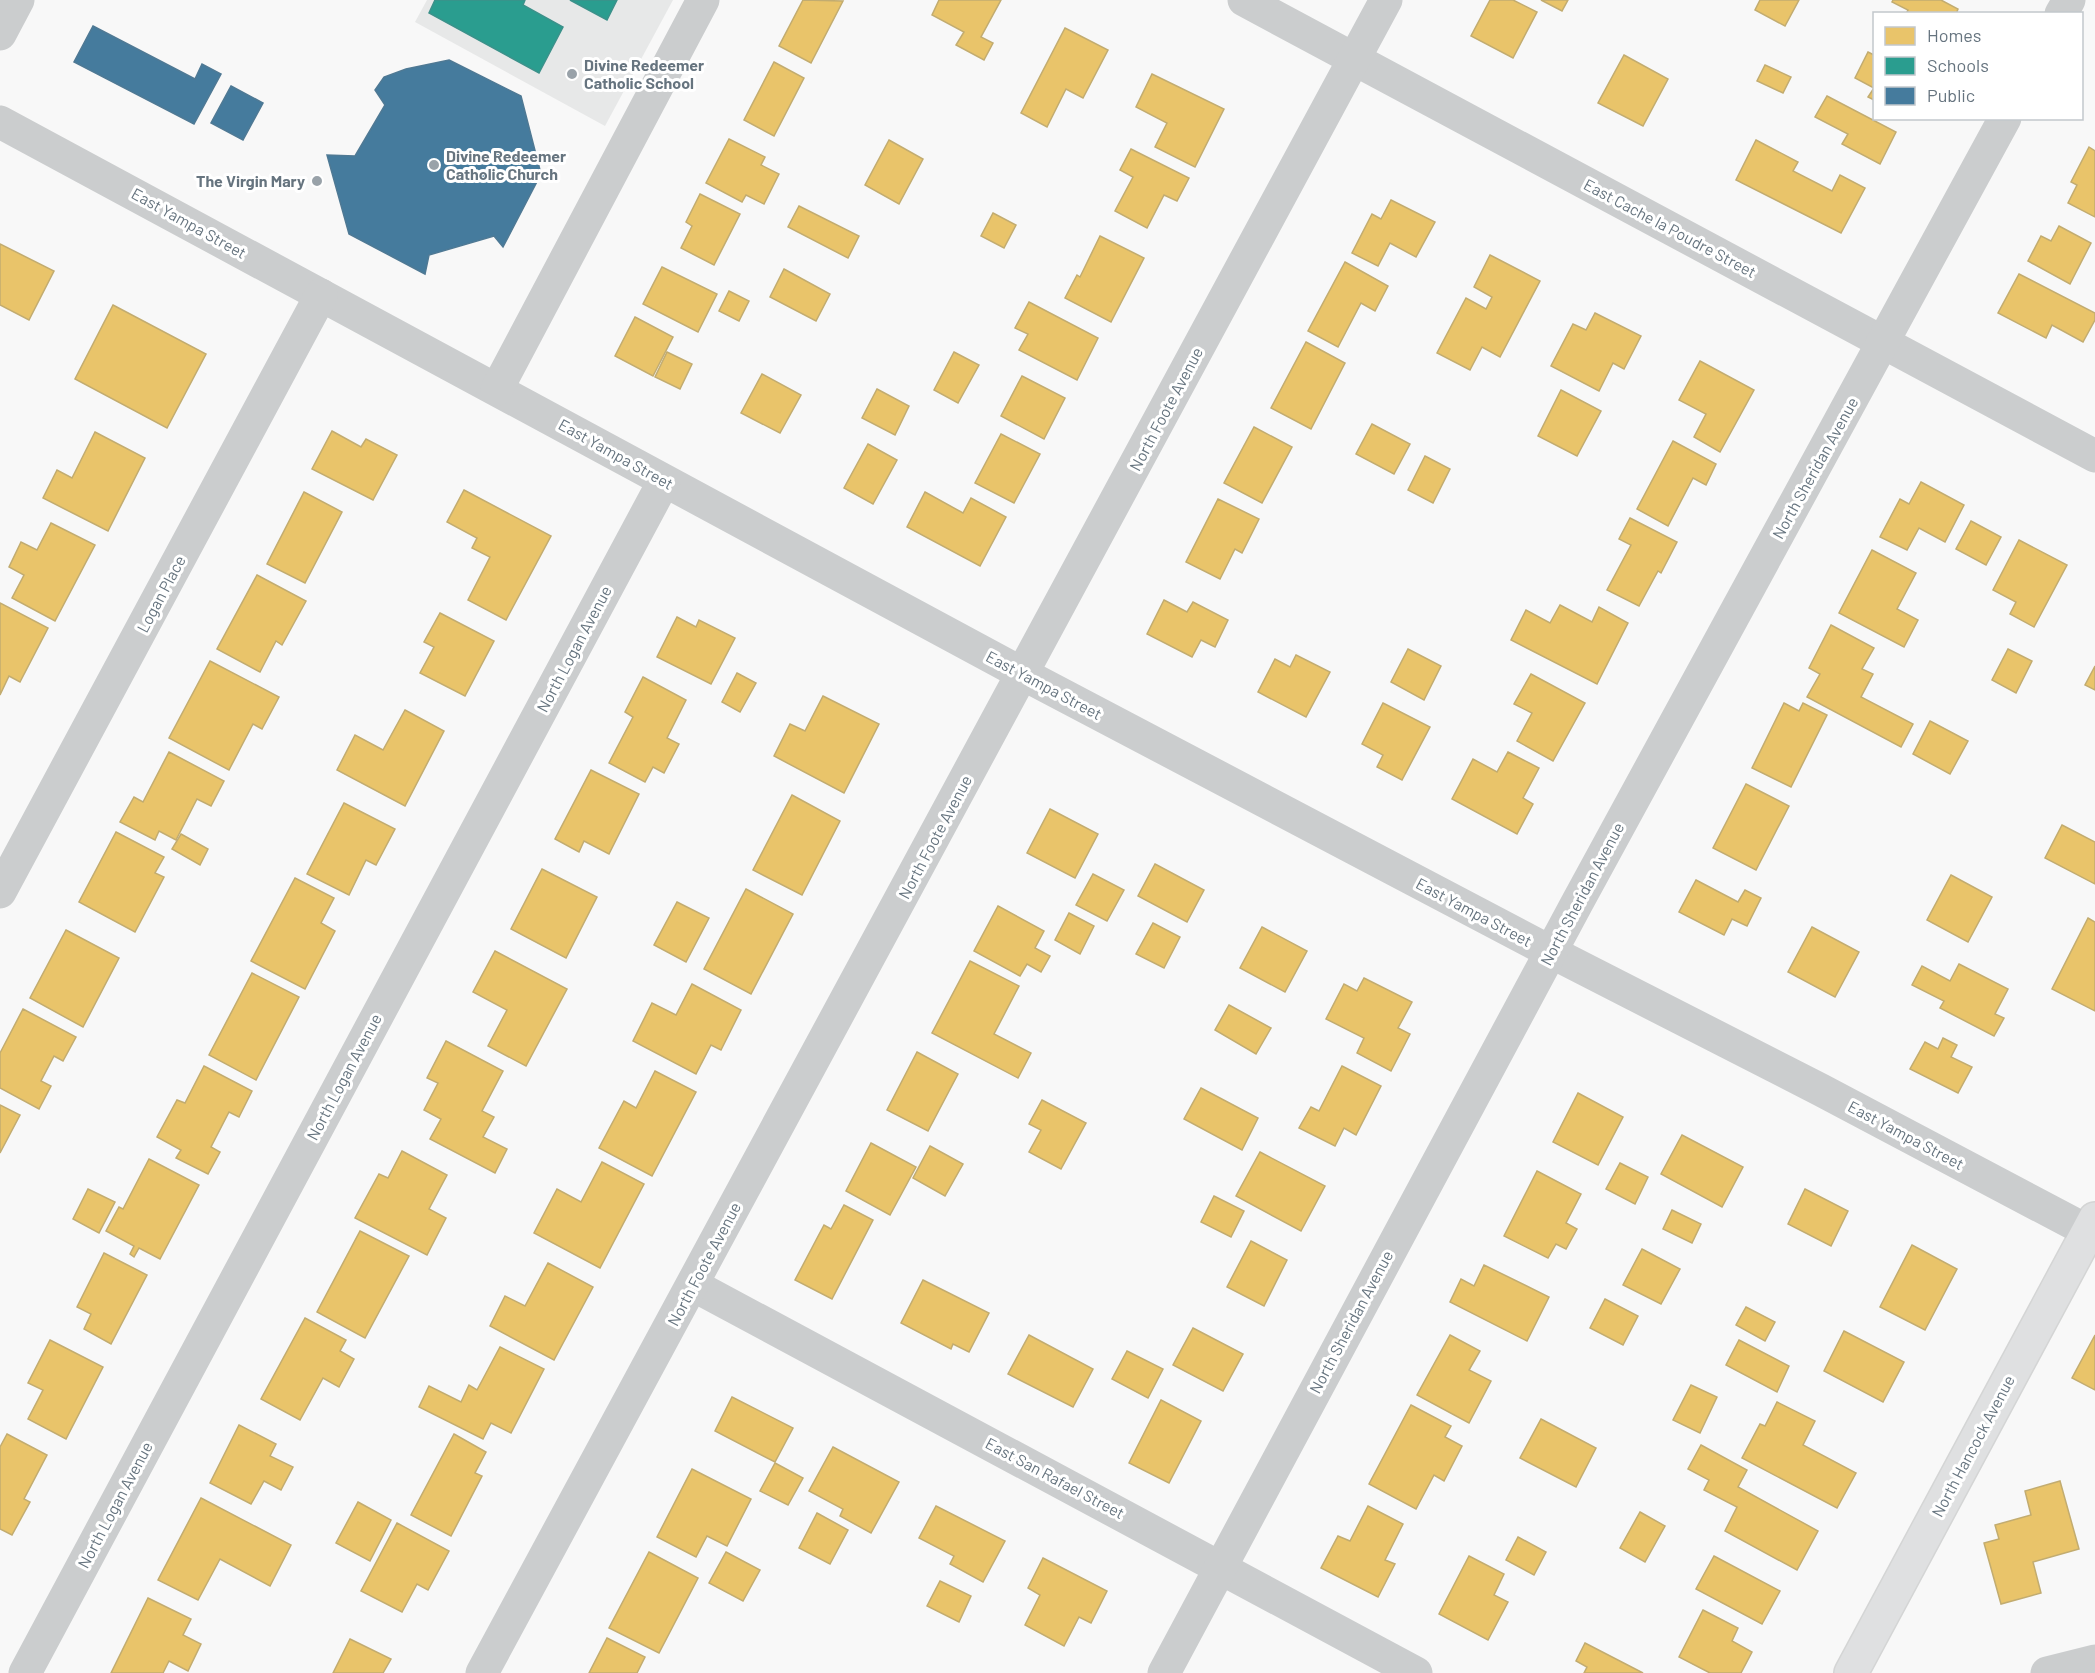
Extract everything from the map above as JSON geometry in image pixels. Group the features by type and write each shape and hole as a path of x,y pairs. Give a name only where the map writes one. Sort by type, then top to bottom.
{"main road":[{"name":"North Hancock Avenue","path":"1851,1673 2093,1229"}],"street":[{"path":"0,34 18,0"},
{"path":"497,389 704,0"},
{"name":"East Cache la Poudre Street","path":"1245,0 2095,456"},
{"name":"North Foote Avenue","path":"482,1673 1386,0"},
{"name":"North Sheridan Avenue","path":"1164,1673 1551,952 2004,120"},
{"name":"East Yampa Street","path":"0,122 1023,674 1551,952 2093,1229"},
{"name":"Logan Place","path":"0,892 321,295"},
{"name":"North Logan Avenue","path":"25,1673 664,481"},
{"name":"East San Rafael Street","path":"693,1285 1416,1673"},
{"path":"2047,1673 2095,1660"}],"shaded area":[{"name":"Divine Redeemer Catholic School","path":"427,0 673,0 605,126 415,22"}],"building: Homes":[{"path":"803,0 843,1 811,63 779,46"},
{"path":"939,0 1001,0 981,37 993,43 984,60 956,45 964,32 932,15"},
{"path":"1490,0 1513,0 1537,12 1513,58 1471,36"},
{"path":"1541,0 1568,0 1562,11"},
{"path":"1760,0 1799,0 1785,26 1755,10"},
{"path":"1893,0 1941,0 1958,9 1957,12 1907,12 1908,10 1892,2"},
{"path":"1065,28 1108,50 1083,98 1066,89 1047,127 1021,113"},
{"path":"1868,52 1873,54 1873,87 1855,78"},
{"path":"1624,55 1668,79 1643,126 1598,103"},
{"path":"774,62 804,78 774,136 744,120"},
{"path":"1765,65 1791,77 1783,93 1757,81"},
{"path":"1152,74 1224,109 1195,167 1155,147 1167,123 1136,107"},
{"path":"1873,90 1873,100 1868,97"},
{"path":"1827,96 1896,132 1880,164 1842,144 1848,134 1815,117"},
{"path":"729,139 765,157 761,165 779,174 764,204 746,195 742,202 706,183"},
{"path":"889,140 923,159 899,204 865,185"},
{"path":"1756,140 1798,162 1793,171 1832,191 1840,175 1865,188 1841,233 1736,180"},
{"path":"2089,147 2095,151 2095,217 2068,203 2077,185 2071,182"},
{"path":"1131,149 1189,178 1177,201 1164,195 1147,228 1115,211 1133,177 1120,170"},
{"path":"700,194 740,214 714,265 681,248 692,226 686,222"},
{"path":"1391,200 1435,222 1416,257 1390,243 1378,266 1352,253 1372,214 1381,219"},
{"path":"799,206 859,236 848,258 788,227"},
{"path":"993,213 1016,225 1004,248 981,236"},
{"path":"2059,226 2091,243 2070,284 2028,261 2041,236 2051,241"},
{"path":"1100,236 1144,258 1111,322 1065,298 1077,275 1080,277"},
{"path":"0,244 54,271 29,320 0,305"},
{"path":"1490,255 1540,281 1500,357 1482,347 1470,370 1437,353 1466,298 1486,309 1492,297 1474,287"},
{"path":"1345,262 1388,286 1375,311 1361,303 1338,347 1308,331"},
{"path":"662,267 717,294 698,332 643,304"},
{"path":"784,269 830,294 816,321 770,297"},
{"path":"2019,274 2095,313 2095,320 2083,342 2052,325 2046,338 1998,313"},
{"path":"729,291 749,301 739,321 719,311"},
{"path":"1029,302 1098,338 1077,380 1019,350 1028,334 1015,328"},
{"path":"113,305 206,354 167,428 75,379"},
{"path":"1595,313 1641,336 1624,369 1613,363 1599,391 1551,366 1573,324 1586,330"},
{"path":"635,317 673,337 653,376 615,356"},
{"path":"1306,342 1345,363 1311,429 1271,408"},
{"path":"667,352 692,364 680,389 655,377"},
{"path":"954,352 979,365 958,403 934,390"},
{"path":"1700,361 1754,390 1720,452 1694,437 1706,414 1679,400"},
{"path":"762,374 801,395 780,433 741,413"},
{"path":"1022,376 1065,398 1044,439 1001,416"},
{"path":"877,389 909,406 895,435 862,418"},
{"path":"1561,390 1601,411 1577,456 1538,436"},
{"path":"1372,424 1410,444 1394,474 1356,454"},
{"path":"1254,427 1292,447 1262,503 1224,483"},
{"path":"332,431 361,447 366,439 397,455 373,500 312,469"},
{"path":"95,432 145,458 108,531 43,498 57,470 72,478"},
{"path":"1001,434 1040,454 1014,503 975,483"},
{"path":"1673,441 1716,464 1706,485 1693,478 1668,526 1637,509"},
{"path":"868,444 897,460 873,504 844,488"},
{"path":"1425,456 1450,469 1433,503 1408,490"},
{"path":"1921,482 1964,505 1945,542 1919,528 1907,550 1880,537 1900,499 1909,504"},
{"path":"464,490 551,536 506,620 468,600 490,557 472,548 477,538 447,522"},
{"path":"304,492 342,512 305,583 267,564"},
{"path":"925,492 963,513 971,498 1006,517 980,566 907,527"},
{"path":"1218,499 1259,519 1242,553 1235,549 1220,579 1186,562"},
{"path":"1630,518 1677,542 1661,573 1658,571 1639,606 1607,590 1631,545 1619,539"},
{"path":"1971,521 2001,537 1986,565 1956,549"},
{"path":"51,523 95,545 55,621 12,598 24,575 9,567 21,542 37,550"},
{"path":"2019,540 2067,565 2034,627 2010,614 2016,602 1993,590"},
{"path":"1872,550 1916,573 1897,609 1918,620 1904,647 1839,613"},
{"path":"257,575 306,601 282,645 276,641 260,672 217,649"},
{"path":"1164,600 1187,612 1193,602 1228,620 1215,647 1201,640 1192,657 1147,634"},
{"path":"0,603 48,628 20,682 9,676 0,695"},
{"path":"1560,605 1592,622 1599,607 1628,623 1597,684 1511,640 1526,610 1550,623"},
{"path":"440,613 494,641 465,696 420,673 434,647 424,642"},
{"path":"677,617 696,627 699,620 735,638 711,684 657,657"},
{"path":"1831,625 1874,648 1862,669 1873,674 1861,697 1913,724 1901,747 1807,697 1820,674 1809,668"},
{"path":"1408,649 1441,666 1424,700 1391,682"},
{"path":"2008,649 2032,661 2016,693 1992,680"},
{"path":"1296,655 1330,672 1306,717 1258,692 1275,659 1290,667"},
{"path":"210,661 279,697 262,729 253,724 229,770 169,738"},
{"path":"2095,666 2095,690 2085,685"},
{"path":"737,673 756,683 740,712 722,702"},
{"path":"1531,674 1585,703 1553,761 1517,741 1532,713 1514,704"},
{"path":"643,677 686,700 667,738 679,744 664,773 653,767 645,782 609,763 633,717 625,712"},
{"path":"823,696 879,724 844,793 774,756 790,724 805,731"},
{"path":"1383,703 1430,727 1402,780 1377,767 1383,755 1362,744"},
{"path":"1784,703 1799,711 1803,703 1827,715 1791,787 1752,768"},
{"path":"405,710 444,731 405,806 337,770 355,735 383,750"},
{"path":"1930,721 1968,741 1950,774 1913,754"},
{"path":"169,752 224,781 211,806 197,799 176,840 159,831 155,840 120,822 134,797 143,802"},
{"path":"1508,752 1539,768 1523,798 1533,804 1517,834 1452,799 1473,759 1497,772"},
{"path":"591,770 639,794 609,854 584,841 579,852 555,839"},
{"path":"1746,784 1789,806 1756,870 1713,848"},
{"path":"792,795 840,821 802,895 753,870"},
{"path":"344,803 395,829 376,865 366,860 349,895 307,874"},
{"path":"1050,809 1098,834 1075,878 1027,853"},
{"path":"2062,825 2095,842 2095,884 2045,858"},
{"path":"116,832 164,857 155,873 164,877 135,932 79,902"},
{"path":"181,834 208,849 200,865 172,849"},
{"path":"1155,864 1204,890 1187,922 1138,896"},
{"path":"542,869 597,897 566,958 511,929"},
{"path":"1093,874 1124,890 1107,921 1076,905"},
{"path":"1951,875 1992,897 1968,942 1927,920"},
{"path":"295,878 334,898 321,923 335,931 305,989 251,961"},
{"path":"1696,880 1738,902 1745,890 1761,898 1747,926 1732,919 1724,935 1679,912"},
{"path":"746,889 793,914 751,994 704,969"},
{"path":"677,902 709,918 686,962 654,945"},
{"path":"998,906 1044,931 1035,948 1050,956 1041,972 1027,964 1020,976 974,951"},
{"path":"1069,913 1094,926 1080,954 1055,940"},
{"path":"2088,918 2095,922 2095,1011 2052,989"},
{"path":"1153,923 1180,937 1164,968 1136,954"},
{"path":"1262,927 1307,951 1285,992 1240,968"},
{"path":"1812,927 1859,952 1835,997 1788,972"},
{"path":"66,930 119,958 83,1027 30,998"},
{"path":"495,951 567,989 526,1066 488,1046 507,1010 473,992"},
{"path":"970,961 1019,986 994,1034 1031,1053 1018,1078 932,1033"},
{"path":"1959,964 2008,989 1995,1014 2004,1018 1994,1036 1940,1008 1944,1001 1912,985 1922,966 1950,981"},
{"path":"252,973 299,997 256,1080 209,1055"},
{"path":"1364,978 1412,1002 1398,1028 1410,1034 1391,1071 1357,1053 1364,1038 1326,1019 1344,984 1357,991"},
{"path":"692,984 741,1010 721,1050 711,1045 696,1074 633,1041 652,1003 676,1015"},
{"path":"1229,1005 1271,1028 1256,1054 1215,1030"},
{"path":"23,1009 76,1037 63,1061 54,1056 41,1081 51,1086 39,1109 0,1088 0,1053"},
{"path":"1943,1038 1957,1045 1951,1057 1972,1067 1958,1093 1910,1069 1925,1042 1938,1049"},
{"path":"446,1041 503,1071 482,1111 494,1117 483,1137 507,1149 495,1173 430,1139 441,1119 424,1110 438,1083 427,1078"},
{"path":"917,1052 958,1074 928,1131 887,1110"},
{"path":"204,1066 252,1091 239,1117 229,1112 211,1147 220,1152 208,1174 176,1158 181,1150 157,1137 177,1100 185,1103"},
{"path":"1342,1066 1381,1086 1356,1135 1344,1128 1335,1146 1299,1128 1311,1107 1319,1111"},
{"path":"655,1071 696,1092 652,1176 599,1148 624,1101 636,1108"},
{"path":"1201,1088 1258,1118 1242,1150 1184,1119"},
{"path":"1578,1093 1623,1117 1598,1165 1553,1142"},
{"path":"1042,1100 1086,1123 1061,1169 1029,1152 1041,1130 1029,1124"},
{"path":"0,1105 20,1115 0,1153"},
{"path":"1682,1135 1743,1167 1722,1207 1661,1174"},
{"path":"871,1143 916,1167 890,1215 846,1191"},
{"path":"930,1146 963,1164 945,1196 913,1178"},
{"path":"402,1151 447,1175 429,1209 446,1218 427,1255 355,1218 379,1174 388,1178"},
{"path":"1260,1152 1325,1186 1301,1231 1236,1196"},
{"path":"149,1159 199,1185 160,1259 139,1248 134,1257 130,1254 134,1246 106,1231 119,1207 123,1209"},
{"path":"602,1162 644,1184 600,1268 534,1233 557,1189 581,1202"},
{"path":"1620,1163 1648,1177 1635,1204 1606,1189"},
{"path":"1537,1171 1581,1194 1566,1223 1577,1229 1566,1249 1556,1244 1548,1258 1504,1236"},
{"path":"88,1189 115,1202 99,1233 73,1219"},
{"path":"1805,1189 1848,1211 1831,1246 1788,1224"},
{"path":"1214,1196 1244,1211 1231,1237 1201,1222"},
{"path":"844,1205 873,1220 832,1299 795,1280 824,1225 831,1229"},
{"path":"1672,1210 1701,1224 1692,1243 1663,1229"},
{"path":"360,1231 409,1256 365,1338 317,1312"},
{"path":"1251,1241 1287,1260 1264,1306 1227,1287"},
{"path":"1912,1245 1957,1269 1925,1330 1880,1307"},
{"path":"1642,1249 1680,1269 1661,1304 1623,1285"},
{"path":"104,1253 147,1275 111,1344 84,1329 91,1314 77,1307"},
{"path":"548,1263 593,1287 554,1360 490,1326 505,1296 525,1306"},
{"path":"1484,1265 1549,1297 1527,1341 1450,1302 1461,1279 1474,1286"},
{"path":"923,1280 989,1313 969,1352 953,1344 951,1349 901,1323"},
{"path":"1605,1299 1638,1316 1623,1345 1590,1328"},
{"path":"1746,1307 1775,1322 1765,1341 1736,1325"},
{"path":"305,1318 346,1340 340,1351 354,1359 339,1387 323,1378 300,1420 261,1399"},
{"path":"1193,1328 1243,1354 1223,1391 1173,1365"},
{"path":"1844,1331 1904,1362 1883,1402 1824,1371"},
{"path":"1029,1335 1093,1369 1073,1407 1008,1374"},
{"path":"1450,1335 1480,1351 1469,1370 1491,1381 1469,1423 1417,1395"},
{"path":"2095,1335 2095,1390 2072,1378"},
{"path":"50,1340 103,1367 66,1439 28,1419 43,1390 28,1383"},
{"path":"1739,1340 1789,1366 1777,1392 1726,1365"},
{"path":"500,1347 544,1369 511,1433 491,1423 483,1439 419,1407 429,1386 461,1402 469,1385 477,1390"},
{"path":"1127,1351 1163,1369 1148,1398 1112,1379"},
{"path":"1691,1385 1717,1397 1700,1433 1673,1420"},
{"path":"732,1397 793,1428 775,1462 715,1431"},
{"path":"1161,1400 1201,1421 1169,1483 1129,1463"},
{"path":"1777,1402 1815,1421 1803,1445 1856,1473 1837,1508 1742,1458 1760,1424 1765,1426"},
{"path":"1411,1405 1451,1426 1445,1437 1462,1446 1444,1481 1434,1475 1416,1509 1369,1484"},
{"path":"1541,1419 1596,1448 1576,1487 1520,1458"},
{"path":"239,1425 276,1444 270,1456 293,1467 281,1490 264,1481 251,1504 210,1483"},
{"path":"7,1434 47,1455 24,1499 30,1502 12,1535 0,1529 0,1447"},
{"path":"454,1434 486,1452 475,1473 482,1476 451,1536 411,1515"},
{"path":"1701,1445 1747,1470 1738,1487 1818,1531 1797,1570 1725,1531 1737,1507 1704,1490 1709,1480 1688,1469"},
{"path":"833,1447 899,1482 871,1533 840,1516 843,1509 809,1491"},
{"path":"775,1463 803,1478 788,1505 760,1491"},
{"path":"692,1469 751,1499 727,1546 707,1536 696,1557 657,1537"},
{"path":"2060,1481 2079,1549 2033,1562 2041,1593 2001,1604 1984,1543 1999,1539 1995,1525 2031,1515 2025,1491"},
{"path":"201,1498 291,1545 270,1586 220,1559 198,1600 158,1580"},
{"path":"358,1502 391,1520 370,1561 336,1543"},
{"path":"936,1506 1005,1541 983,1582 950,1564 954,1556 919,1538"},
{"path":"1368,1506 1403,1524 1385,1560 1395,1564 1378,1597 1321,1568 1338,1536 1350,1541"},
{"path":"1640,1512 1665,1526 1645,1562 1620,1548"},
{"path":"817,1513 848,1530 830,1564 799,1548"},
{"path":"397,1523 449,1551 428,1590 417,1584 402,1612 361,1591"},
{"path":"1518,1537 1546,1552 1534,1575 1506,1560"},
{"path":"649,1552 698,1578 659,1653 609,1628"},
{"path":"726,1552 760,1570 743,1601 709,1583"},
{"path":"1469,1556 1504,1574 1494,1595 1508,1602 1488,1640 1439,1614"},
{"path":"1714,1556 1780,1591 1762,1624 1696,1589"},
{"path":"1043,1558 1107,1591 1091,1623 1079,1617 1064,1646 1025,1625 1040,1595 1028,1588"},
{"path":"940,1581 971,1596 959,1622 927,1606"},
{"path":"148,1598 191,1619 183,1635 201,1644 188,1671 169,1661 163,1673 111,1673"},
{"path":"1703,1610 1738,1628 1732,1641 1752,1652 1741,1673 1710,1673 1679,1657"},
{"path":"607,1638 645,1657 637,1673 589,1673"},
{"path":"350,1639 391,1659 383,1673 333,1673"},
{"path":"1585,1643 1643,1673 1584,1673 1587,1667 1576,1661"}],"building: Schools":[{"path":"435,0 525,0 523,5 563,27 539,73 429,13"},
{"path":"570,0 617,0 607,20"}],"building: Public":[{"path":"93,26 195,79 202,64 221,74 194,124 74,62"},
{"name":"Divine Redeemer Catholic Church","path":"449,60 521,96 541,174 503,247 494,236 429,255 425,274 349,234 327,155 355,156 385,105 375,90 384,77 406,69"},
{"path":"231,86 263,103 243,140 211,123"}],"place":[{"name":"Divine Redeemer Catholic School","path":"572,74"},
{"name":"Divine Redeemer Catholic Church","path":"434,165"},
{"name":"The Virgin Mary","path":"317,181"}]}
